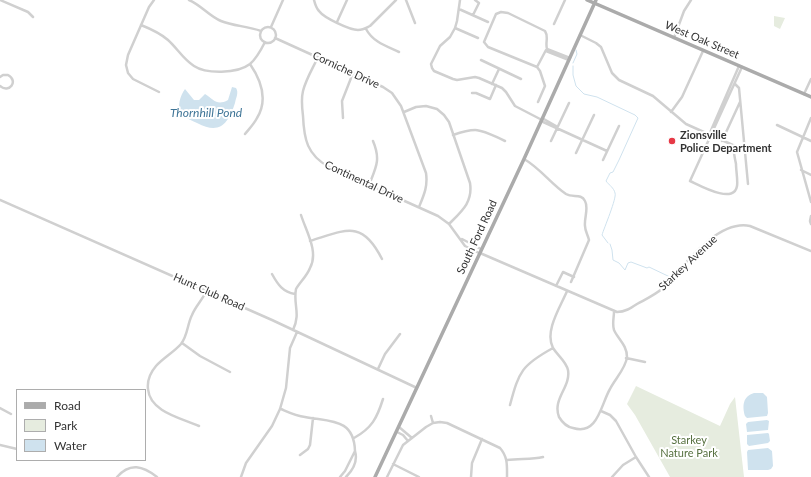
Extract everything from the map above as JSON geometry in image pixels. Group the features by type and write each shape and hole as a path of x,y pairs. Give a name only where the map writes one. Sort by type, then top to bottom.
{"main road":[{"name":"West Oak Street","path":"586,0 596,2 674,38 811,97"},
{"name":"South Ford Road","path":"375,477 596,2"}],"street":[{"path":"0,0 28,12 33,18"},
{"path":"154,0 149,7 127,58 127,69 133,79 159,92"},
{"path":"189,0 199,5 220,20 261,31"},
{"path":"271,27 284,0"},
{"path":"314,0 319,12 354,29 366,29 374,23 396,0"},
{"path":"337,22 347,0"},
{"path":"406,0 415,23"},
{"path":"460,0 455,28 450,37 440,46 431,64 434,71 453,79 461,80 479,78 506,92 516,106 582,140 607,151"},
{"path":"473,15 479,3 476,0"},
{"path":"554,24 565,0"},
{"path":"674,38 684,11 691,0"},
{"path":"458,9 488,22"},
{"path":"537,67 547,50 546,44 548,37 545,31 508,13 501,12 496,14 484,44 537,67 540,71 545,86 538,102"},
{"path":"141,25 161,34 187,60 198,68 210,71 240,69 250,64 258,56 265,42"},
{"path":"265,27 271,27 275,31 275,38 271,42 265,42 260,36 261,31 265,27"},
{"path":"455,28 478,38"},
{"path":"366,29 370,36 376,41 400,52"},
{"path":"580,35 601,47 612,73 624,83 653,96 686,124 734,146 744,147"},
{"name":"Corniche Drive","path":"275,38 383,87 392,93 404,112 426,176 426,190 419,207"},
{"path":"547,50 569,59"},
{"path":"671,112 682,97 703,50"},
{"name":"Continental Drive","path":"318,57 304,87 302,97 306,143 315,157 325,165 438,216 449,224 460,237 480,252"},
{"path":"481,60 521,79"},
{"path":"245,134 257,118 263,98 260,80 250,64"},
{"path":"710,135 735,84 741,67"},
{"path":"734,146 733,152 736,161 737,182 735,191 731,194 723,195 690,181 741,67"},
{"path":"472,93 476,93 490,99 499,69"},
{"path":"343,118 342,101 353,73"},
{"path":"0,86 4,89 8,89 11,88 13,83 13,80 7,74 1,76"},
{"path":"804,94 811,79"},
{"path":"735,84 739,88 748,184"},
{"path":"722,141 740,101"},
{"path":"551,141 569,103"},
{"path":"404,112 422,106 430,106 437,109 446,118 453,135 471,189 470,199 465,208 449,224"},
{"path":"576,153 594,115"},
{"path":"811,118 797,152 811,202"},
{"path":"603,160 619,126"},
{"path":"777,126 811,141"},
{"path":"453,135 474,129 483,131 505,141"},
{"path":"369,185 378,159 373,141"},
{"path":"524,159 534,164 570,196 579,196 586,204 585,226 590,240 571,282"},
{"path":"801,170 811,175"},
{"name":"Hunt Club Road","path":"0,200 293,330 417,388"},
{"path":"293,330 298,316 295,294 298,286 312,264 313,252 301,215"},
{"path":"811,216 811,224"},
{"name":"Starkey Avenue","path":"614,312 628,310 652,296 662,288 706,243 722,232 731,228 750,226 811,251"},
{"path":"310,241 344,231 355,232 364,235 371,240 382,258"},
{"path":"480,252 614,312 613,326 625,347 626,358 607,393 601,411 594,423 583,429 574,429 569,427 561,420 559,416 558,404 567,382 568,374 565,363 553,348 550,338 550,331 567,291"},
{"path":"556,286 562,272 574,277"},
{"path":"272,274 281,288 295,294"},
{"path":"199,426 156,406 149,395 148,385 151,373 156,366 182,342 187,333 191,317 206,292"},
{"path":"241,477 246,463 272,426 280,409 286,388 290,348 297,332"},
{"path":"378,369 385,354 400,334"},
{"path":"182,342 200,356 230,372"},
{"path":"510,405 523,370 533,359 553,348"},
{"path":"626,358 645,362"},
{"path":"354,438 363,433 371,425 378,415 383,399"},
{"path":"0,408 11,414"},
{"path":"280,409 298,416 331,420 340,423 347,428 354,438 356,455 355,463 351,472 346,477"},
{"path":"601,411 610,415 616,421 649,477"},
{"path":"432,416 433,423"},
{"path":"300,455 308,449 310,445 313,418"},
{"path":"387,477 400,449 408,441 433,423 447,423 500,448 505,454 507,460 508,477"},
{"path":"399,427 412,438"},
{"path":"397,432 408,441"},
{"path":"471,477 472,463 482,439"},
{"path":"0,445 16,449"},
{"path":"340,477 345,471 355,451"},
{"path":"507,460 522,458 537,459 543,457"},
{"path":"612,477 623,465 636,457"},
{"path":"393,464 418,476"},
{"path":"117,477 122,472 136,467 148,470 157,477"}],"green space":[{"path":"774,16 785,18 780,29 774,26"},
{"name":"Starkey Nature Park","path":"636,386 720,426 730,404 735,397 744,477 670,477 635,415 627,404"}],"water":[{"name":"Thornhill Pond","path":"232,87 236,88 237,92 235,103 229,117 222,125 212,128 191,120 181,114 179,108 180,101 185,89 194,100 199,100 205,94 216,102 224,102 228,100"},
{"path":"763,393 767,397 767,416 747,418 745,416 744,402 750,394"},
{"path":"769,421 768,430 747,432 746,424 748,422"},
{"path":"768,433 770,441 768,443 749,446 747,444 747,435"},
{"path":"768,448 772,451 773,466 771,469 748,470 748,450"}],"waterway":[{"path":"573,63 577,54 576,50"},
{"path":"573,66 573,75 576,86 584,94 597,97 635,115 638,118 613,172 610,173 606,181 615,193 612,207 602,235 608,243"},
{"path":"610,244 613,260 619,263 625,270 628,263 631,262 647,268 649,267 670,277"}],"place":[{"name":"Zionsville Police Department","path":"672,141"}]}
